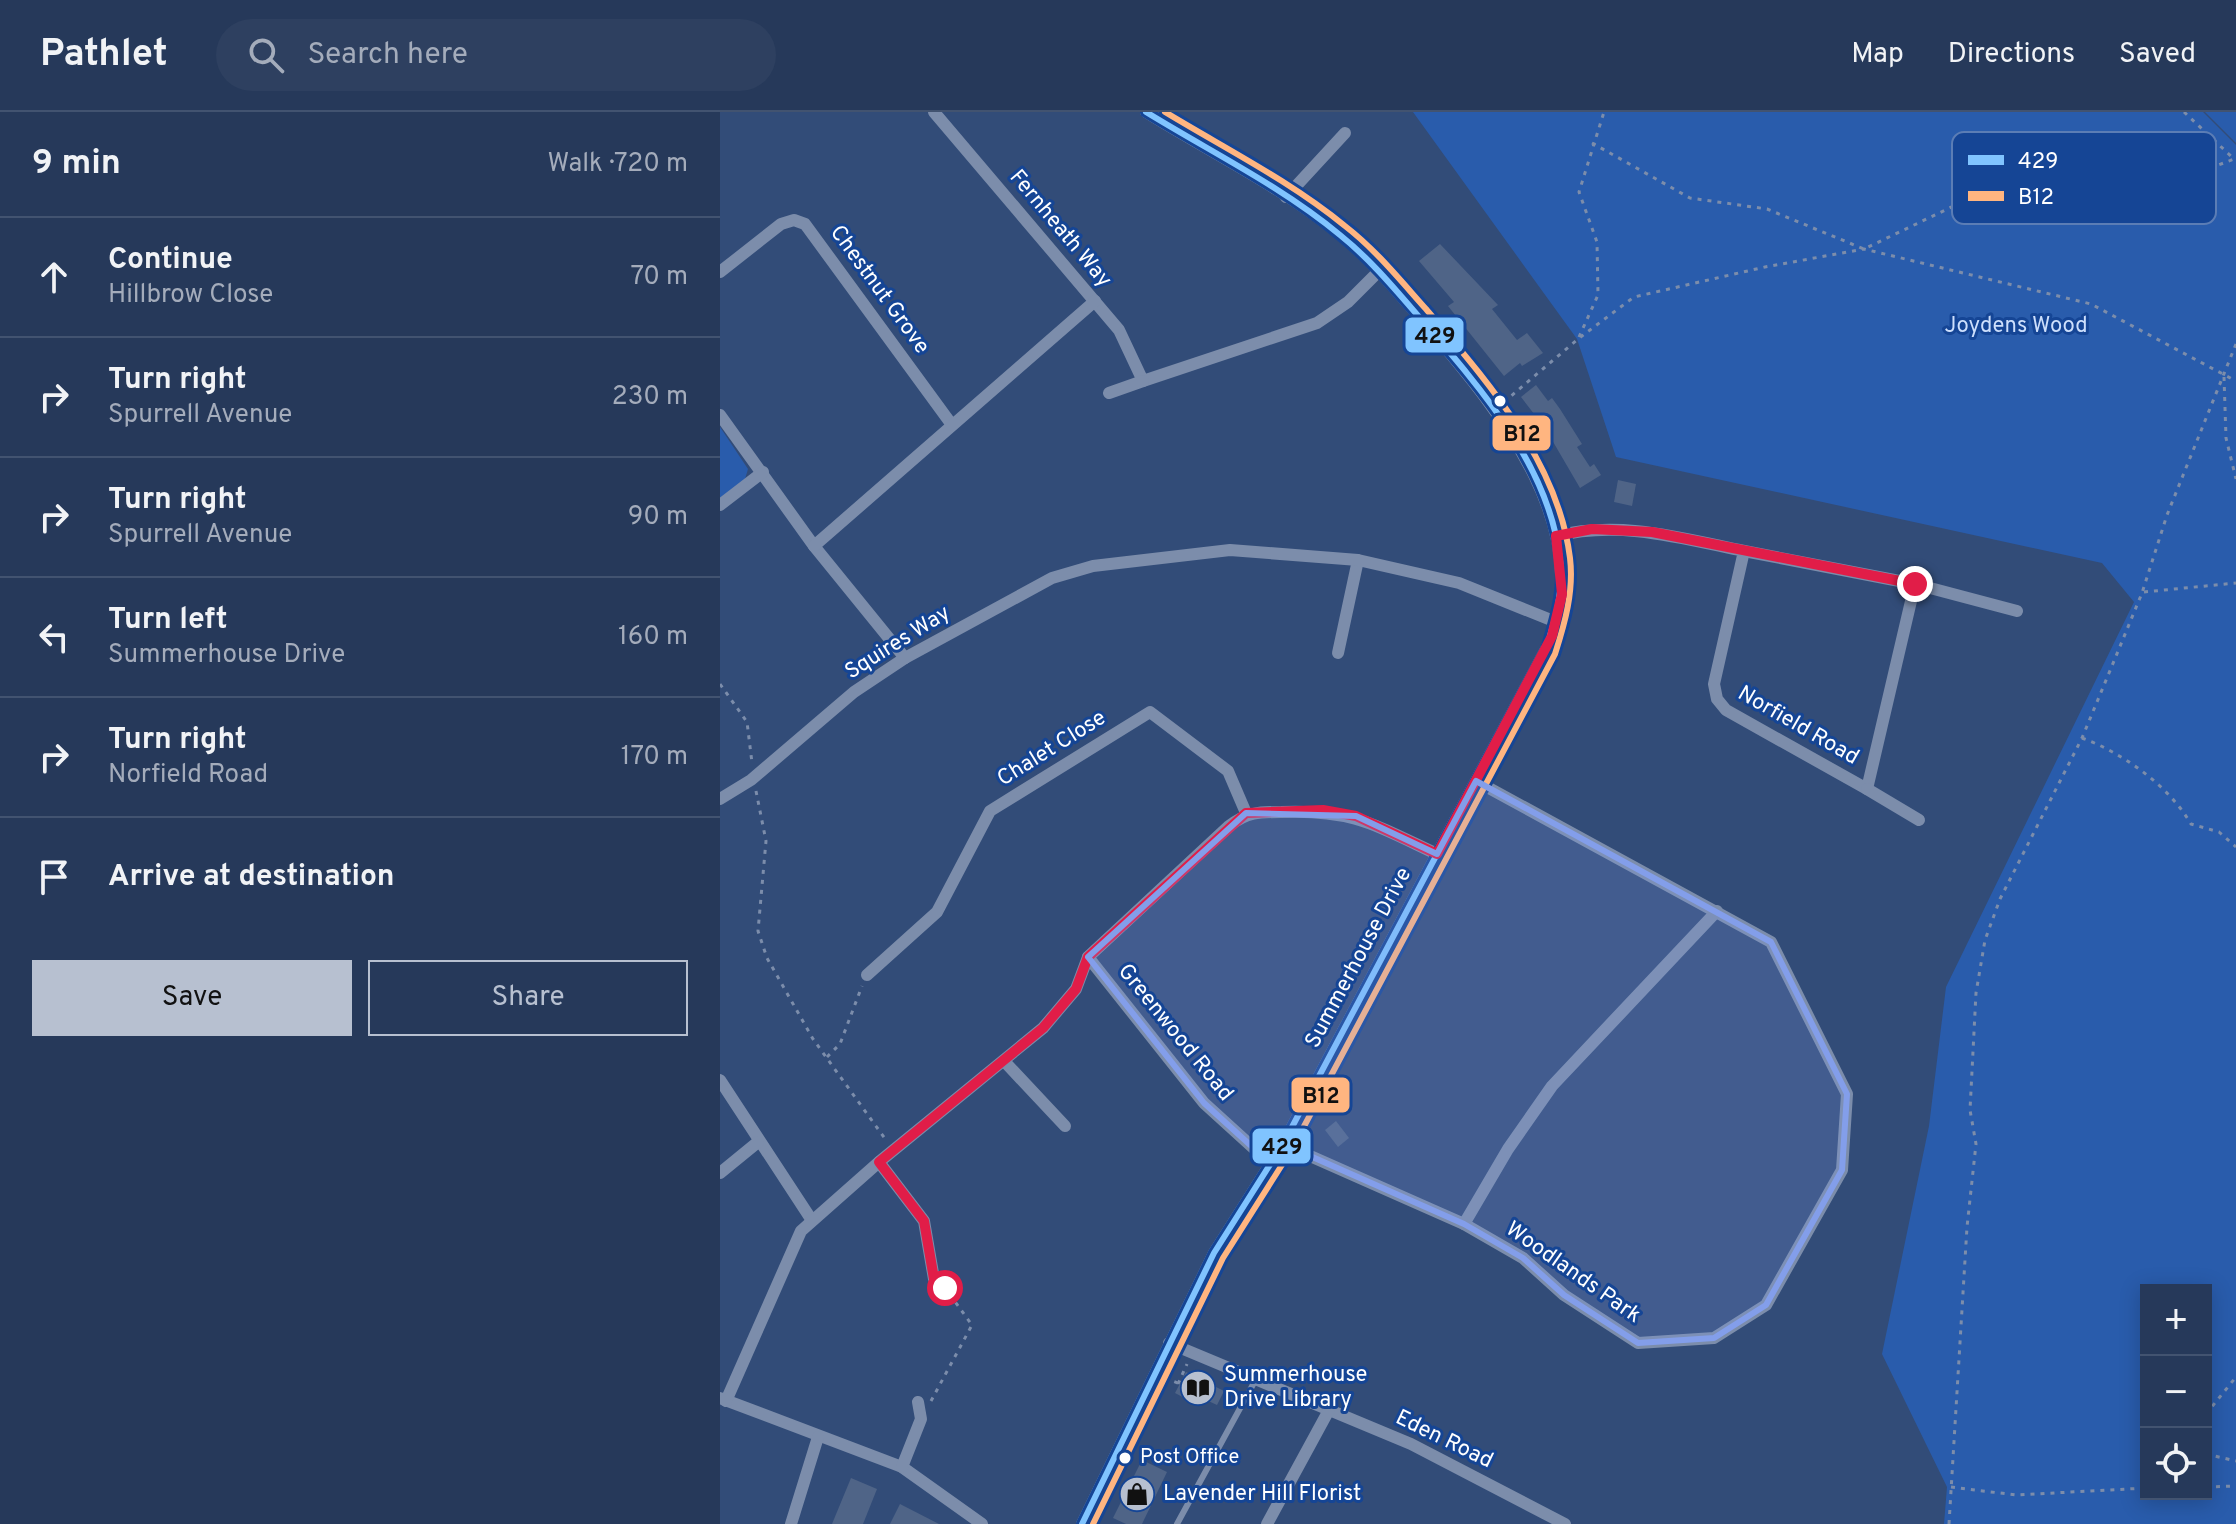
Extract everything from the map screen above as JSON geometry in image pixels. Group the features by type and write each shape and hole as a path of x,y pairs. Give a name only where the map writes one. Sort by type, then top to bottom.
{"street":[{"name":"Fernheath Way","path":"934,112 1119,330 1143,381"},
{"name":"Summerhouse Drive","path":"1087,1523 1169,1343 1214,1253 1283,1144 1476,781 1556,622 1562,578 1556,536 1526,459 1495,410 1380,270 1325,222 1146,112"},
{"path":"1286,197 1345,133"},
{"name":"Chestnut Grove","path":"720,272 781,224 794,220 805,224 952,425"},
{"path":"1109,393 1317,323 1348,302 1380,270"},
{"path":"814,546 1095,301"},
{"path":"720,415 814,546 905,658"},
{"path":"720,505 763,472"},
{"path":"1556,536 1592,529 1630,529 1915,584 2017,611"},
{"name":"Squires Way","path":"720,799 754,777 854,692 905,658 1052,578 1093,566 1230,550 1358,560 1459,583 1556,622"},
{"name":"Norfield Road","path":"1744,551 1716,672 1717,699 1726,710 1919,820"},
{"path":"1338,653 1358,560"},
{"name":"Norfield Road","path":"1867,789 1915,584"},
{"name":"Chalet Close","path":"867,975 937,912 990,811 1150,712 1228,771 1246,813"},
{"name":"Woodlands Park","path":"1283,1144 1464,1224 1523,1258 1564,1295 1638,1343 1714,1338 1766,1305 1842,1170 1847,1094 1771,942 1476,781"},
{"path":"982,1524 902,1467 723,1399 801,1231 811,1219 1043,1028 1076,989 1088,957 1246,813 1323,810 1356,816 1437,854"},
{"path":"1464,1224 1508,1149 1552,1086 1717,911"},
{"name":"Greenwood Road","path":"1088,957 1204,1103 1270,1163"},
{"path":"1004,1061 1065,1126"},
{"path":"720,1080 811,1219"},
{"path":"720,1173 758,1142"},
{"path":"879,1162 924,1221 934,1279"},
{"name":"Eden Road","path":"1169,1343 1411,1444 1565,1524"},
{"path":"902,1467 921,1419 918,1402"},
{"path":"1267,1524 1329,1410"},
{"path":"791,1524 818,1437"}],"lane":[{"path":"1177,1524 1256,1379"}],"path":[{"path":"1577,339 1598,295 1597,242 1579,192 1604,112"},
{"path":"2184,112 2206,132"},
{"path":"2216,141 2235,159 2216,166"},
{"path":"1592,143 1690,198 1767,209 1864,249 2091,304 2236,381"},
{"path":"1495,410 1577,339 1634,297 1765,267 1864,249 1952,207"},
{"path":"1949,1524 1967,1227 1976,1144 1970,1110 1976,993 1985,940 2023,850 2082,738 2142,593 2167,515 2236,344"},
{"path":"2224,373 2226,438 2236,479"},
{"path":"2142,593 2236,583"},
{"path":"720,684 747,722 766,841 758,931 767,958 826,1058 893,1151"},
{"path":"2082,738 2104,746 2176,798 2191,824 2219,832 2236,847"},
{"path":"826,1058 840,1044 867,975"},
{"path":"921,1419 972,1325 934,1279"},
{"path":"1178,1384 1187,1365"},
{"path":"2212,1407 2236,1377"},
{"path":"2212,1455 2236,1461"},
{"path":"2212,1487 2236,1486"},
{"path":"1951,1487 2016,1495 2140,1488"}],"highlighted area":[{"path":"1476,781 1771,942 1847,1094 1842,1170 1766,1305 1714,1338 1638,1343 1564,1295 1523,1258 1464,1224 1283,1144 1270,1163 1204,1103 1088,957 1246,813 1356,816 1437,854"}],"green space":[{"name":"Joydens Wood","path":"1413,112 2203,112 2236,145 2236,1524 1944,1524 1947,1487 1882,1354 1929,1126 1946,987 2134,602 2102,563 1616,457 1577,339"},
{"path":"2205,112 2236,112 2236,143"},
{"path":"720,427 748,469 745,479 720,498"}],"building":[{"path":"1440,244 1498,305 1492,309 1517,340 1527,333 1543,353 1522,366 1520,363 1504,376 1448,306 1454,302 1419,261"},
{"path":"1536,385 1548,401 1552,398 1560,409 1582,444 1577,447 1590,467 1594,464 1601,475 1580,488 1545,428 1521,397"},
{"path":"1618,480 1636,484 1632,506 1614,502"},
{"path":"1336,1121 1349,1138 1338,1147 1325,1130"},
{"name":"Summerhouse Drive Library","path":"1186,1372 1224,1391 1217,1405 1204,1399 1200,1406 1175,1393"},
{"path":"1142,1460 1167,1472 1142,1524 1126,1524 1113,1518"},
{"path":"851,1478 877,1489 863,1524 832,1524"},
{"path":"900,1504 939,1524 890,1524"}],"transit line":[{"name":"429","path":"1082,1524 1214,1253 1283,1144 1546,649 1561,583 1554,525 1527,460 1488,400 1401,296 1362,254 1317,217 1270,185 1146,112"},
{"name":"B12","path":"1093,1524 1223,1258 1292,1149 1555,654 1571,583 1563,522 1535,456 1495,394 1426,309 1367,245 1324,210 1280,180 1165,112"}],"place":[{"name":"Summerhouse Drive Library","path":"1198,1388"},
{"name":"Post Office","path":"1125,1458"},
{"name":"Lavender Hill Florist","path":"1137,1494"}],"route":[{"path":"945,1288 934,1279 924,1221 879,1162 1043,1028 1076,989 1088,957 1246,813 1323,810 1356,816 1437,854 1552,636 1562,594 1556,536 1592,529 1630,529 1915,584"}]}
